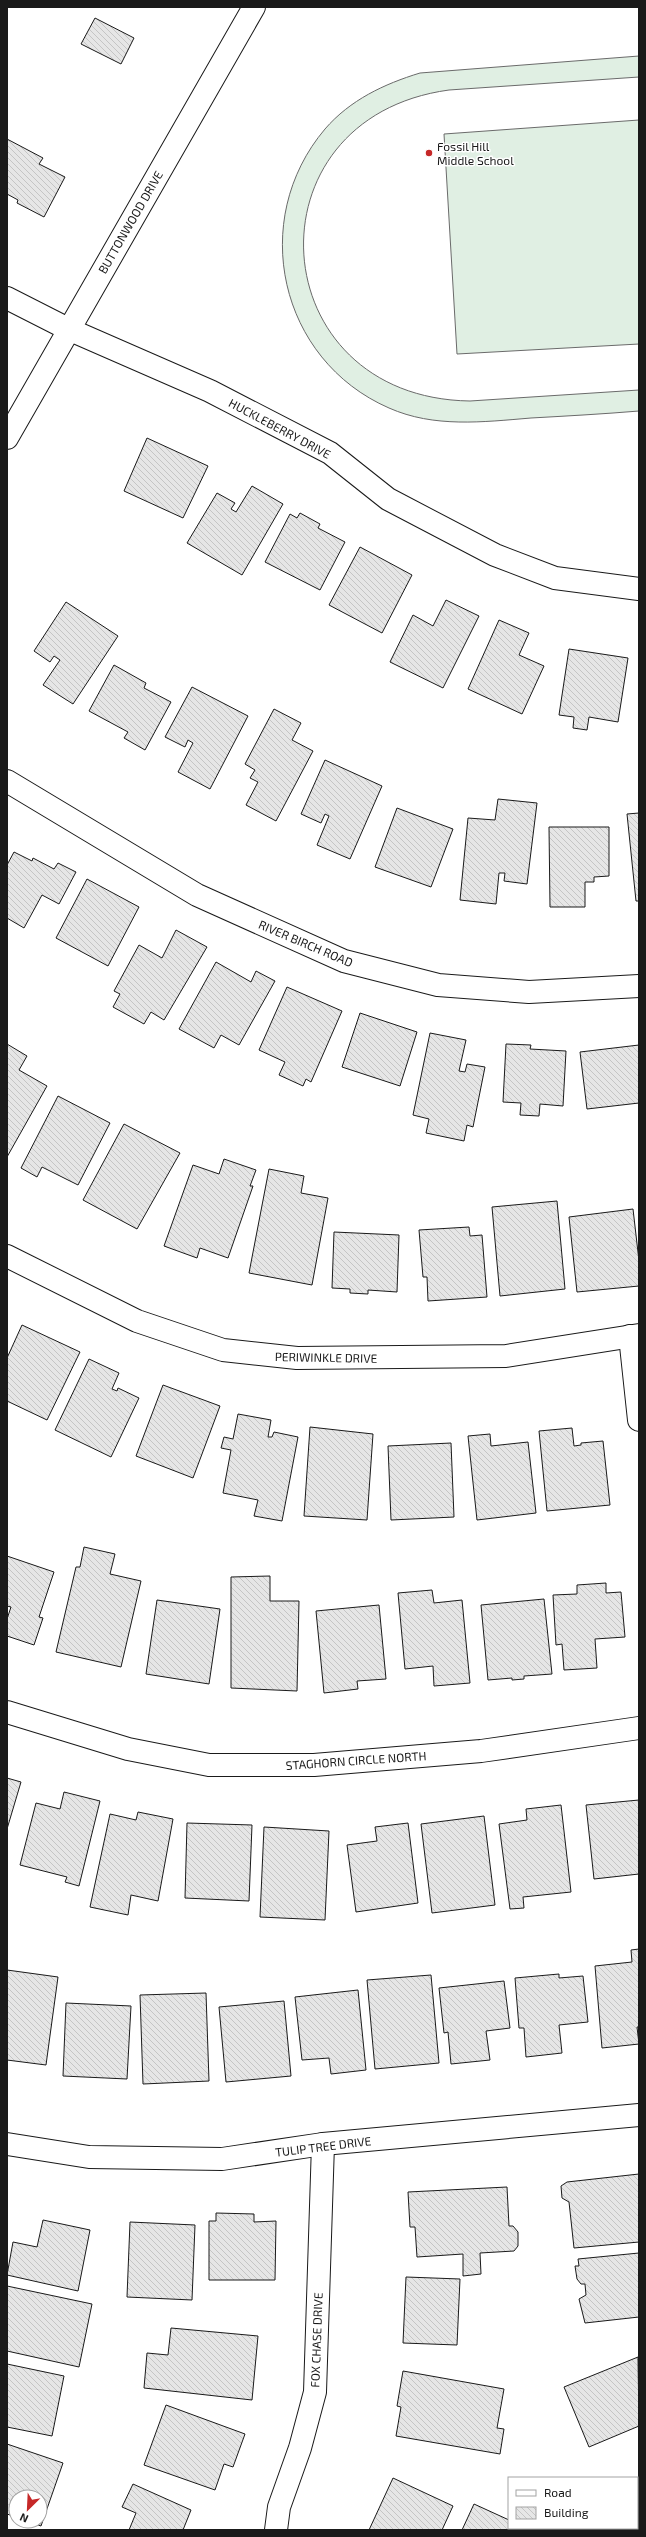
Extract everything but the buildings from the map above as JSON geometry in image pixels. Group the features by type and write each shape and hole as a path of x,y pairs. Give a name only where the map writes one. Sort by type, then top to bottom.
{"street":[{"name":"BUTTONWOOD DRIVE","path":"7,438 68,329 254,7"},
{"name":"HUCKLEBERRY DRIVE","path":"7,298 68,329 210,391 330,453 388,499 495,555 555,578 639,589"},
{"name":"RIVER BIRCH ROAD","path":"7,781 197,895 344,961 438,985 529,992 639,986"},
{"name":"PERIWINKLE DRIVE","path":"7,1256 137,1321 222,1350 296,1358 506,1356 635,1336"},
{"path":"635,1336 639,1420"},
{"name":"STAGHORN CIRCLE NORTH","path":"7,1712 128,1749 209,1765 314,1765 481,1752 639,1728"},
{"name":"TULIP TREE DRIVE","path":"7,2144 89,2157 222,2159 323,2144 639,2116"},
{"name":"FOX CHASE DRIVE","path":"276,2530 279,2507 300,2448 315,2392 323,2144"}],"green space":[{"path":"639,56 639,77 449,90 382,111 336,150 310,200 304,255 317,309 350,355 401,388 470,401 639,390 639,411 477,422 441,421 423,419 389,408 352,386 322,357 300,323 287,285 282,245 287,204 301,165 325,129 345,110 368,94 393,82 420,73"},
{"path":"639,120 639,344 457,354 444,134"}],"place":[{"name":"Fossil Hill Middle School","path":"429,153"}]}
